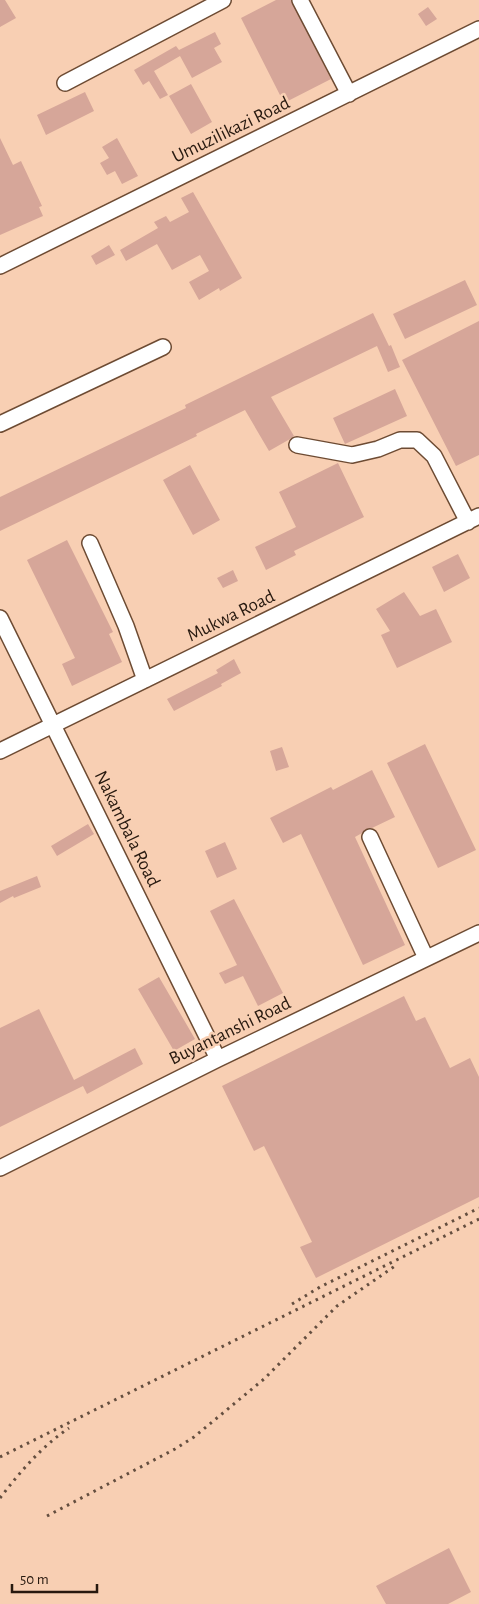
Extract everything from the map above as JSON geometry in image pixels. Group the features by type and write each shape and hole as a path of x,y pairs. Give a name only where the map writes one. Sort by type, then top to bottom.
{"street":[{"path":"65,83 223,0"},
{"path":"300,0 349,94"},
{"name":"Umuzilikazi Road","path":"0,266 479,29"},
{"path":"0,424 163,347"},
{"path":"297,445 352,456 378,449 400,440 417,440 434,456 474,519"},
{"name":"Mukwa Road","path":"0,751 474,519"},
{"path":"90,543 126,626 145,680"},
{"name":"Nakambala Road","path":"0,618 218,1058"},
{"path":"370,837 426,958"},
{"name":"Buyantanshi Road","path":"0,1168 218,1058 479,933"}],"building":[{"path":"0,0 5,0 16,18 0,27"},
{"path":"276,0 291,0 331,79 284,103 241,18"},
{"path":"428,7 437,19 426,26 418,14"},
{"path":"215,32 221,44 214,48 222,62 192,78 180,56 154,71 168,95 160,99 149,81 143,85 134,70 176,46 179,50"},
{"path":"191,84 212,122 191,134 169,96"},
{"path":"85,92 94,111 46,135 37,115"},
{"path":"0,138 13,165 21,161 42,206 39,207 43,216 0,235"},
{"path":"117,138 138,176 122,184 115,171 107,175 100,163 109,158 102,147"},
{"path":"193,192 242,278 220,291 219,288 199,300 189,282 209,271 200,255 172,270 157,244 126,261 120,250 158,228 154,222 166,216 170,222 189,212 181,198"},
{"path":"109,245 115,255 96,265 91,256"},
{"path":"465,280 477,305 405,339 393,314"},
{"path":"373,313 389,346 391,345 400,367 388,372 377,346 271,397 294,436 290,439 269,451 245,410 196,434 197,436 0,531 0,497 186,408 185,405"},
{"path":"479,321 479,455 456,466 402,360"},
{"path":"395,389 407,416 345,444 333,418"},
{"path":"338,463 364,517 294,551 296,555 266,570 255,547 296,527 279,492"},
{"path":"190,465 220,520 193,535 163,480"},
{"path":"67,540 113,632 109,634 122,662 72,686 62,664 75,658 27,560"},
{"path":"458,554 470,578 444,592 432,567"},
{"path":"233,570 238,581 223,588 217,578"},
{"path":"404,592 420,616 436,609 452,642 397,668 381,635 390,631 376,609"},
{"path":"234,659 241,673 221,684 222,686 174,711 167,699 218,673 216,670"},
{"path":"425,744 476,850 438,868 387,763"},
{"path":"282,747 289,767 276,771 270,751"},
{"path":"372,770 395,817 366,829 355,837 405,945 363,965 301,834 283,843 270,818 331,787 333,790"},
{"path":"88,824 94,834 57,856 51,846"},
{"path":"225,842 237,869 217,878 205,851"},
{"path":"37,876 41,887 14,898 13,896 0,903 0,891"},
{"path":"234,899 283,993 258,1006 243,976 225,984 219,973 237,965 210,911"},
{"path":"159,977 195,1039 174,1051 138,989"},
{"path":"404,996 416,1021 425,1017 450,1068 470,1058 479,1077 479,1197 316,1278 300,1247 312,1242 264,1146 254,1151 222,1086"},
{"path":"39,1009 74,1080 135,1048 143,1064 87,1094 83,1086 0,1127 0,1028"},
{"path":"449,1548 471,1592 448,1604 386,1604 376,1586"}],"railway":[{"path":"292,1304 320,1287 479,1208"},
{"path":"0,1457 479,1219"},
{"path":"47,1516 175,1449 194,1437 264,1379 337,1306 395,1266"},
{"path":"0,1498 31,1460 69,1428"}]}
